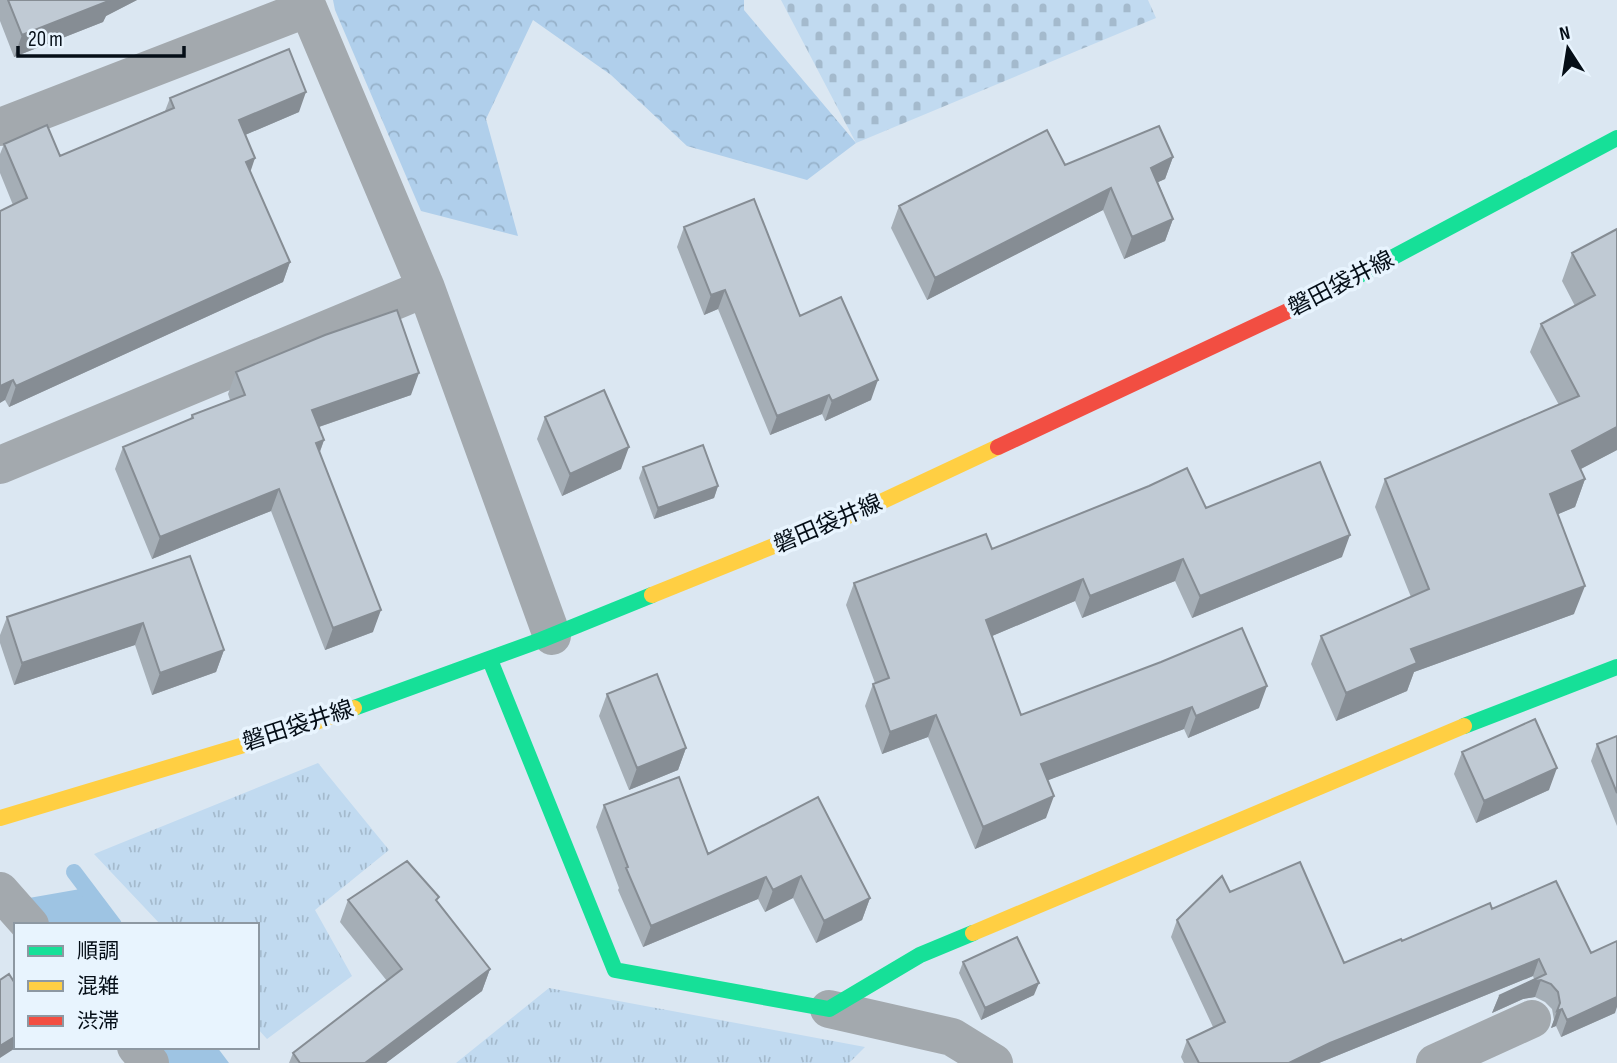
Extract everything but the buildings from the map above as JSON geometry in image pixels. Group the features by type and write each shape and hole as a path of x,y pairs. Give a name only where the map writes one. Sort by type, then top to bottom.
{"main road":[{"name":"磐田袋井線","path":"0,817 297,729 552,636 870,507 1278,317 1617,138"},
{"path":"490,660 615,970 830,1009 920,956 1488,716 1617,667"}],"street":[{"path":"0,127 305,4 426,288 552,636"},
{"path":"0,465 426,288"},
{"path":"0,891 28,923"},
{"path":"830,1009 953,1037 994,1063"},
{"path":"1435,1063 1532,1019"},
{"path":"138,1049 150,1063"}],"green space":[{"path":"333,0 744,0 744,10 856,143 807,180 687,146 611,75 533,20 486,119 518,236 421,211"},
{"path":"781,0 1148,0 1156,18 856,143"},
{"path":"318,763 389,850 315,910 352,976 267,1039 259,1030 259,923 159,923 94,854"},
{"path":"549,988 865,1047 849,1063 456,1063"}],"shaded area":[{"path":"86,888 114,923 48,923 29,898"},
{"path":"148,1049 218,1049 229,1063 158,1063"}],"waterway":[{"path":"74,872 112,923"}],"traffic: fast":[{"path":"1322,295 1617,138"},
{"path":"354,708 541,640 652,595"},
{"path":"490,660 615,970 829,1009 920,955 973,933"},
{"path":"1464,726 1617,667"}],"traffic: slow":[{"path":"652,595 870,507 998,447"},
{"path":"0,818 297,729 354,708"},
{"path":"973,933 1464,726"}],"traffic: jam":[{"path":"998,447 1322,295"}]}
